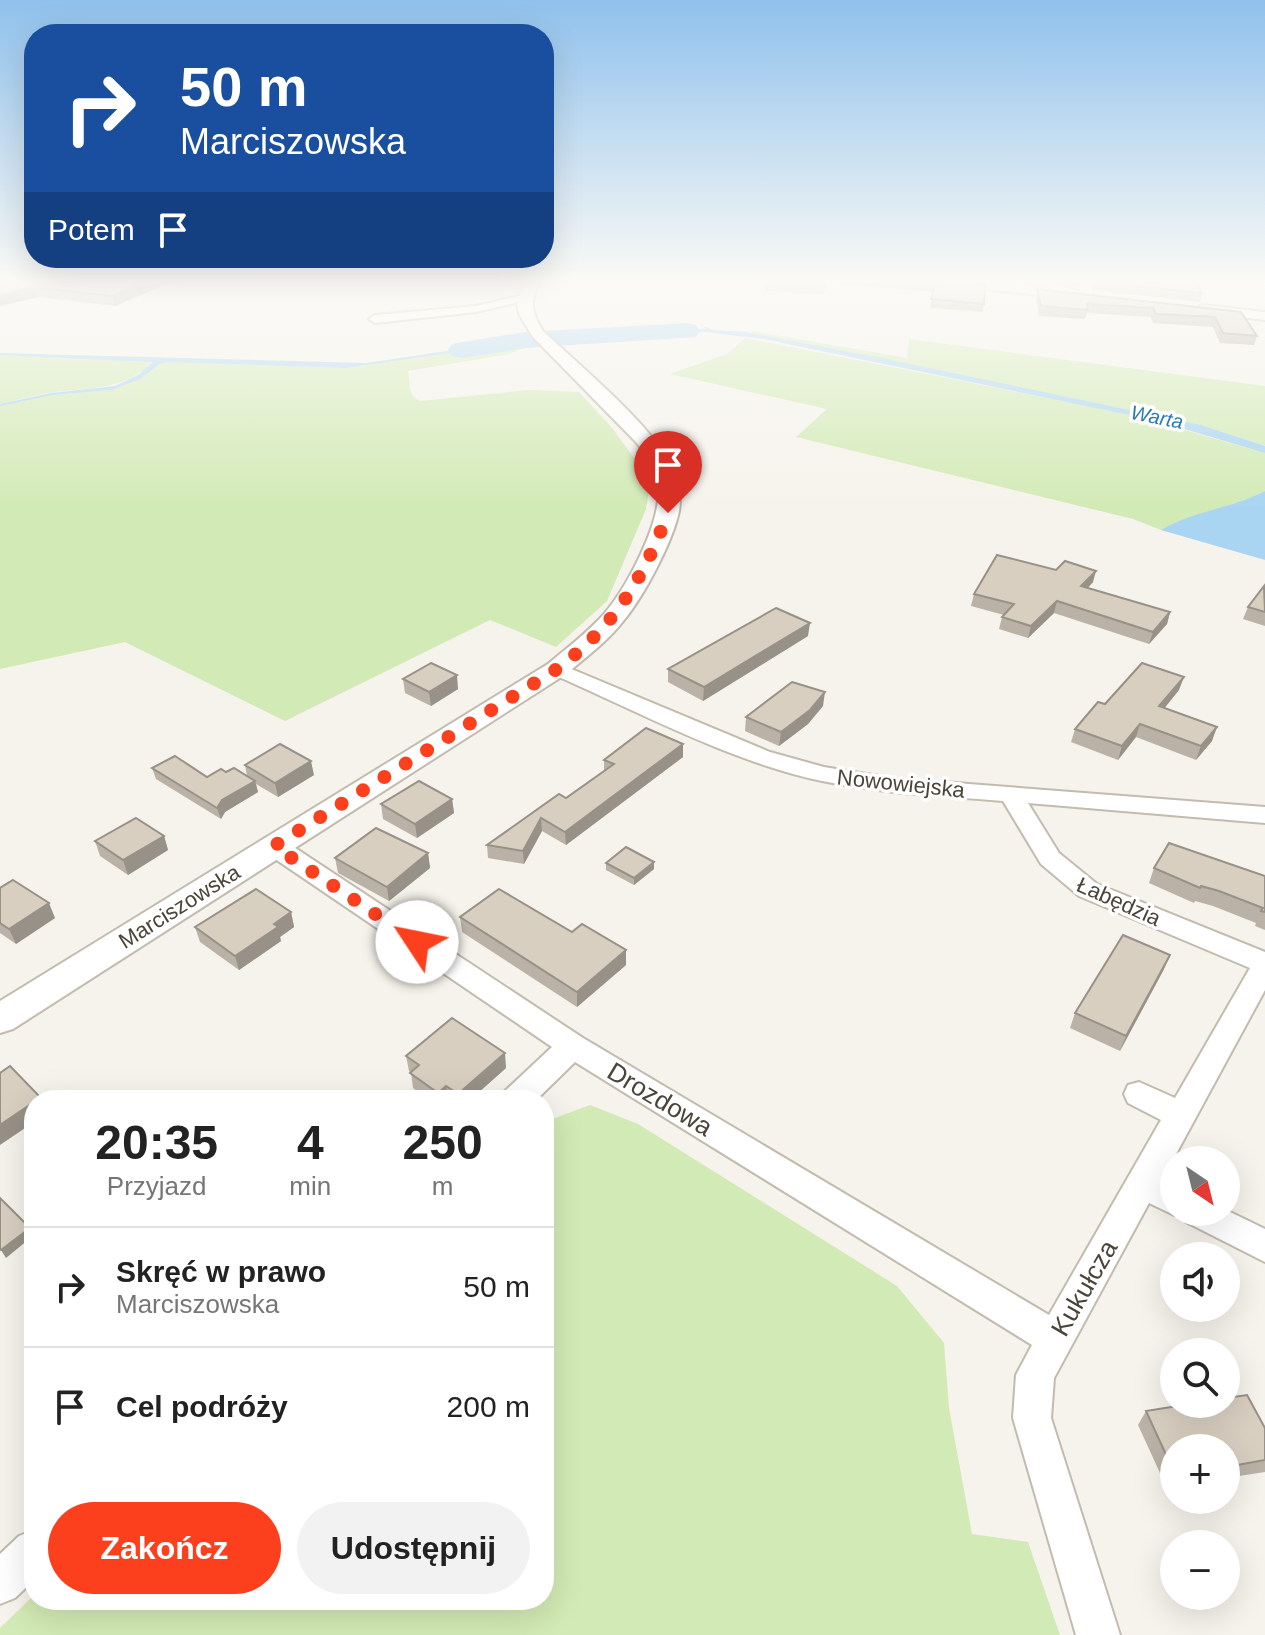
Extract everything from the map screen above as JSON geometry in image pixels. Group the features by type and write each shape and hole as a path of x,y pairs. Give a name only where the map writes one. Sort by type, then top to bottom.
{"street":[{"name":"Marciszowska","path":"0,1019 557,669 600,633 617,614 648,560 668,513 663,472 651,449 562,357"},
{"name":"Nowowiejska","path":"557,669 789,767 891,785 1265,815"},
{"name":"Łabędzia","path":"1011,793 1043,855 1061,873 1088,890 1265,964"},
{"name":"Drozdowa","path":"274,846 573,1046 1055,1339"},
{"name":"Kukułcza","path":"1098,1635 1032,1418 1035,1375 1055,1339 1159,1192 1182,1116 1265,964"},
{"path":"527,1090 573,1046"},
{"path":"1139,1094 1182,1116"},
{"path":"1226,1226 1265,1246"},
{"path":"0,1583 24,1560"}],"green space":[{"path":"0,357 155,361 129,379 117,383 0,404"},
{"path":"421,357 490,357 408,371 411,392 420,401 529,390 579,392 613,429 642,469 649,491 646,509 607,601 556,647 490,620 285,721 125,642 0,669 0,406 53,395 112,390 140,379 166,362 346,368"},
{"path":"718,357 843,357 1129,414 1265,453 1265,491 1161,530 1133,519 796,437 827,409 670,374"},
{"path":"870,357 1048,357 1265,386 1265,446 1201,425"},
{"path":"590,1105 638,1124 897,1286 944,1343 949,1408 972,1534 1028,1542 1060,1635 0,1635 0,1628 24,1605 24,1610 554,1610 554,1118"}],"water":[{"path":"50,357 367,363 421,357 346,368 166,362 140,379 112,390 53,395 0,406 51,393 115,386 138,375 153,362"},
{"name":"Warta","path":"851,357 878,357 1201,425 1265,446 1265,453 1154,420"},
{"path":"1265,491 1265,560 1161,530 1186,518"}],"building":[{"path":"997,555 1056,570 1065,561 1096,571 1081,586 1170,612 1153,632 1057,601 1031,626 1002,617 1014,604 974,594"},
{"path":"1264,586 1265,612 1248,607"},
{"path":"776,608 810,623 704,687 668,669"},
{"path":"431,663 457,675 429,692 403,679"},
{"path":"1142,663 1184,677 1159,706 1217,727 1201,746 1140,724 1122,746 1075,729 1098,702 1105,704"},
{"path":"792,682 825,692 810,710 781,732 746,717"},
{"path":"646,728 683,744 565,832 541,818 523,851 487,845 559,794 566,798 614,764 604,760"},
{"path":"280,744 311,761 275,783 245,765"},
{"path":"175,756 207,777 221,769 226,772 234,768 255,781 222,800 217,808 152,768"},
{"path":"419,781 452,799 415,824 381,804"},
{"path":"136,818 164,836 123,860 95,841"},
{"path":"376,828 428,853 387,887 335,858"},
{"path":"1169,843 1265,876 1265,912 1261,911 1263,908 1219,891 1200,888 1154,868"},
{"path":"626,847 654,862 634,878 606,863"},
{"path":"13,880 49,903 9,929 0,923 0,888"},
{"path":"256,889 291,912 274,924 278,927 235,956 195,927"},
{"path":"499,889 572,932 582,924 626,950 577,992 460,917"},
{"path":"1123,935 1170,955 1126,1036 1075,1013"},
{"path":"452,1018 505,1053 463,1090 452,1090 446,1086 434,1090 410,1073 419,1065 406,1056"},
{"path":"10,1066 33,1090 24,1090 24,1109 0,1125 0,1073"},
{"path":"0,1198 24,1222 24,1233 0,1249"},
{"path":"1247,1395 1265,1428 1265,1460 1240,1464 1240,1434 1160,1434 1160,1442 1146,1411 1160,1409 1160,1418 1240,1418 1240,1396"}],"route":[{"path":"417,942 274,846 580,652 617,614 648,560 668,513"}]}
